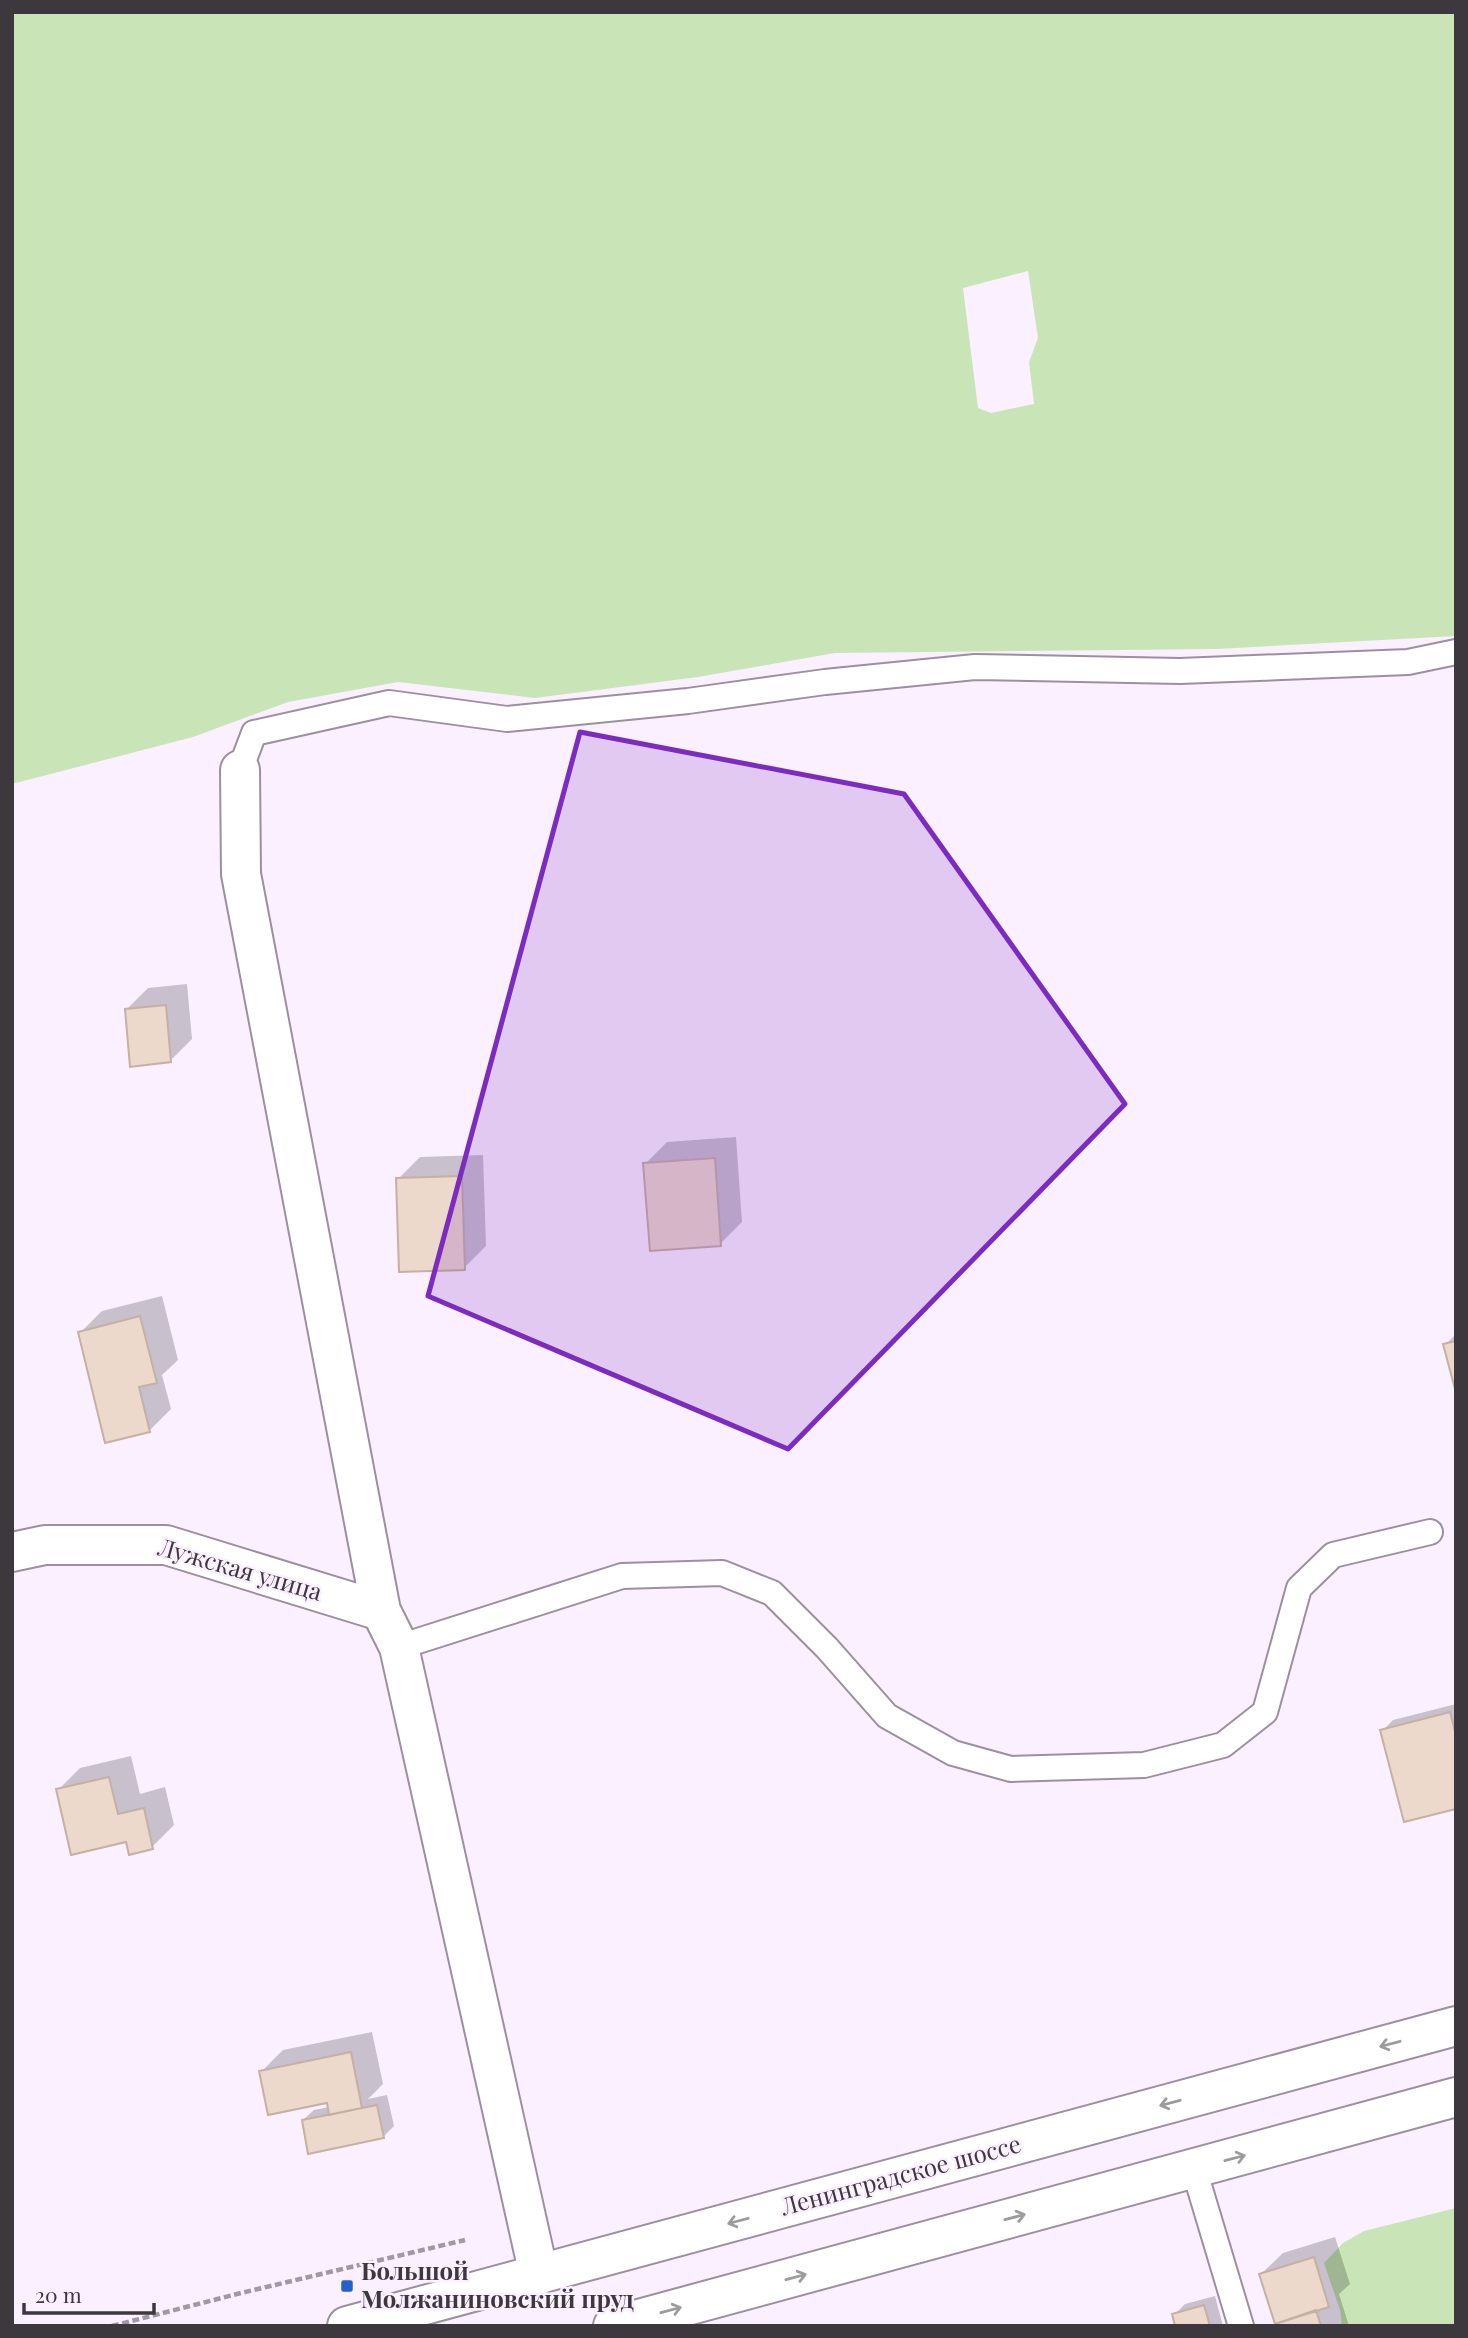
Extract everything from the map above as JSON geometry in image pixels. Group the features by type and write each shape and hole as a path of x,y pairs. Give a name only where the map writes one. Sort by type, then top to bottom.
{"main road":[{"path":"240,770 241,874 381,1611 399,1647 539,2275"},
{"name":"Лужская улица","path":"12,1552 45,1545 166,1545 381,1611"},
{"name":"Ленинградское шоссе","path":"347,2326 1456,2026"},
{"path":"613,2326 1456,2097"}],"lane":[{"path":"240,770 254,733 389,703 507,719 975,667 1180,671 1408,662 1456,652"},
{"path":"399,1647 622,1576 722,1573 772,1593 827,1648 887,1716 953,1753 1011,1769 1144,1765 1223,1745 1265,1712 1299,1588 1333,1555 1430,1532"},
{"path":"1194,2169 1241,2326"}],"path":[{"path":"112,2326 241,2292 465,2240"}],"highlighted area":[{"path":"580,732 904,794 1125,1104 788,1449 428,1296"}],"green space":[{"path":"12,12 1456,12 1456,636 1217,649 835,653 698,677 535,698 398,682 288,702 193,737 12,784","holes":["1028,271 1038,338 1029,362 1034,404 991,413 978,408 963,288"]},
{"path":"1456,2208 1456,2326 1342,2326 1340,2310 1324,2263 1343,2243 1364,2231"}],"building":[{"path":"166,1005 171,1062 130,1067 125,1009"},
{"path":"715,1158 721,1246 650,1251 643,1163"},
{"path":"462,1176 465,1270 399,1272 396,1178"},
{"path":"140,1316 157,1383 139,1387 150,1432 105,1443 78,1332"},
{"path":"1456,1341 1456,1393 1443,1344"},
{"path":"1450,1712 1456,1735 1456,1809 1404,1822 1380,1730"},
{"path":"109,1777 118,1814 144,1808 153,1849 129,1855 126,1842 71,1855 56,1789"},
{"path":"351,2052 362,2108 329,2115 327,2103 268,2115 259,2071"},
{"path":"377,2105 384,2138 308,2154 302,2120"},
{"path":"1314,2257 1329,2307 1275,2324 1259,2274"},
{"path":"1204,2305 1210,2326 1175,2326 1172,2314"},
{"path":"1316,2310 1321,2326 1275,2326 1275,2324"}],"place":[{"name":"Большой Молжаниновский пруд","path":"347,2286"}]}
